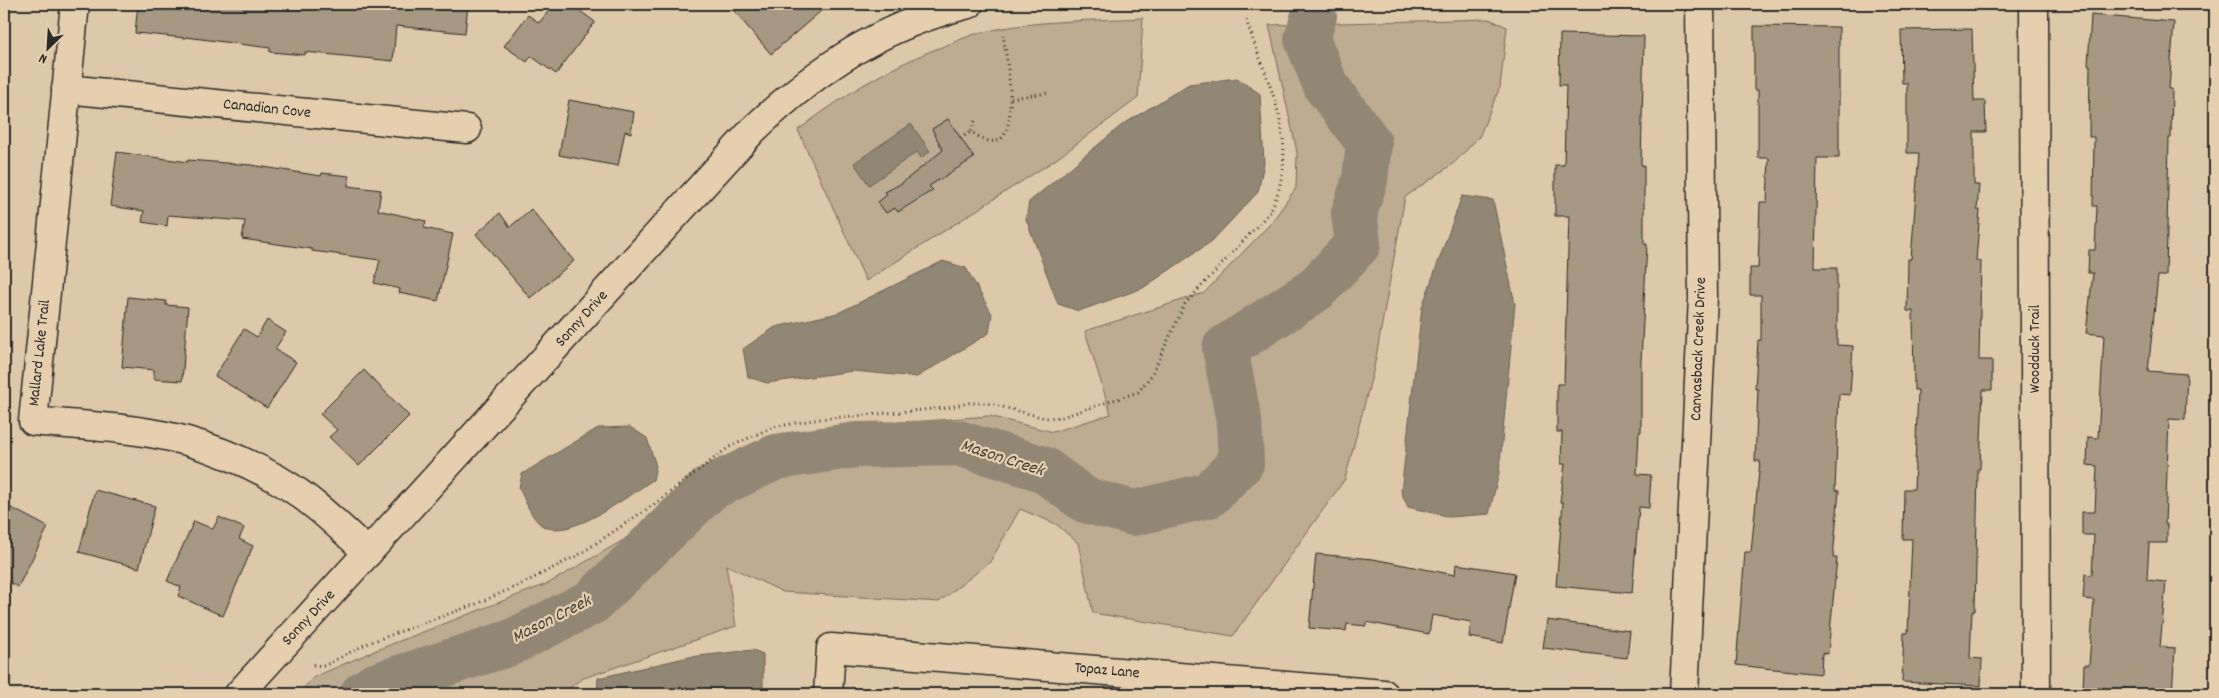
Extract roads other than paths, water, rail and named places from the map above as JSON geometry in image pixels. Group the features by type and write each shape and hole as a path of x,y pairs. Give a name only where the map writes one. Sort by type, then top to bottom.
{"street":[{"name":"Mallard Lake Trail","path":"75,4 32,421 133,431 185,440 228,454 278,480 322,510 368,553"},
{"name":"Sonny Drive","path":"239,694 753,130 788,97 826,69 873,39 899,14 969,4"},
{"name":"Canvasback Creek Drive","path":"1684,694 1703,297 1700,4"},
{"name":"Woodduck Trail","path":"2034,4 2036,694"},
{"name":"Canadian Cove","path":"66,89 467,129"},
{"name":"Topaz Lane","path":"828,694 831,648 1384,694"}],"waterway":[{"name":"Mason Creek","path":"363,694 375,686 510,643 592,602 710,488 776,457 856,445 958,443 1043,469 1085,500 1134,513 1209,495 1241,463 1239,421 1225,348 1315,290 1358,244 1354,213 1365,180 1369,143 1326,86 1307,39 1314,16"}]}
